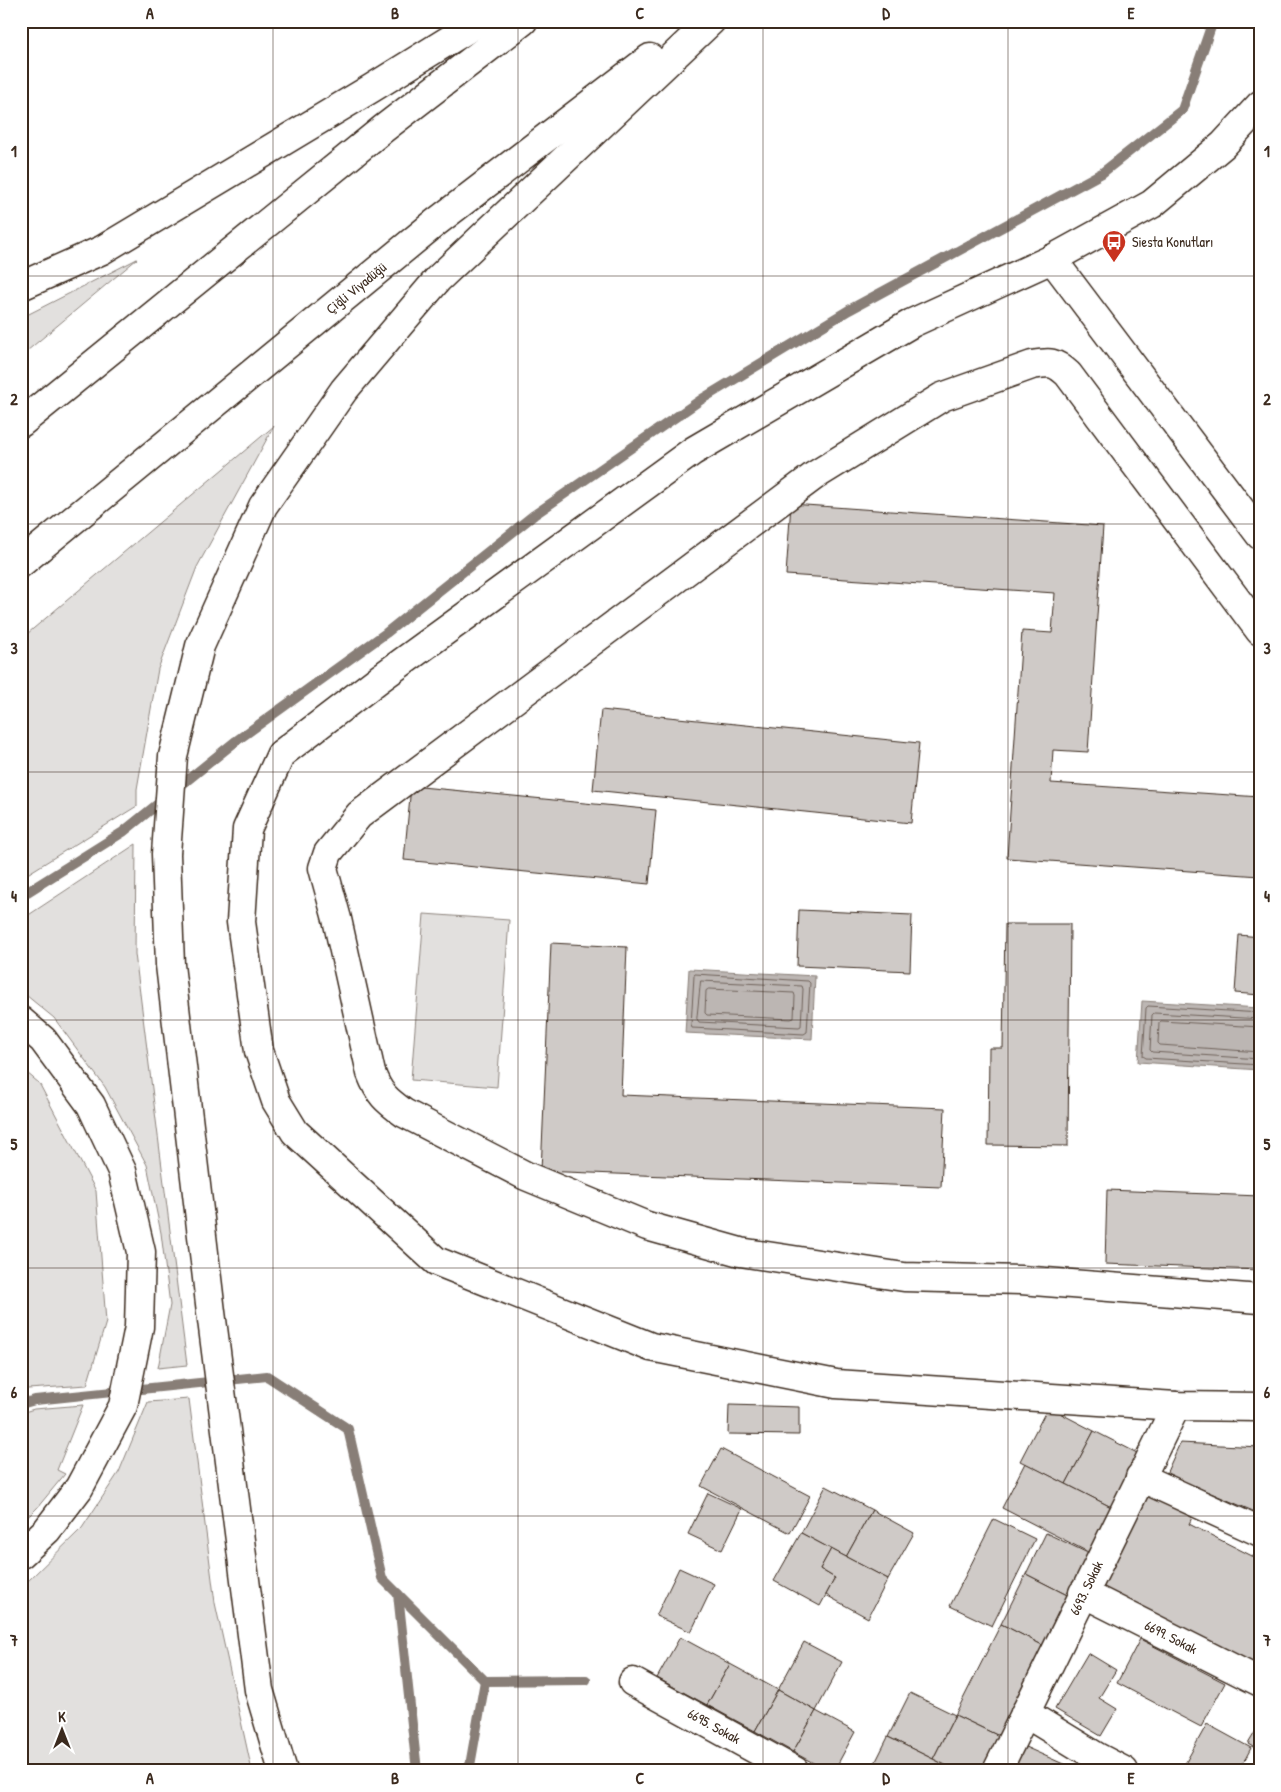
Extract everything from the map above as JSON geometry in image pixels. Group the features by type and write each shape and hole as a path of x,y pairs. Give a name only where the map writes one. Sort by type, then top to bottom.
{"main road":[{"path":"21,286 102,250 480,21"},
{"path":"21,423 383,129 523,21"},
{"name":"Çiğli Viyadüğü","path":"21,563 435,222 698,21"},
{"path":"283,1771 259,1690 211,1312 170,965 166,854 173,756 200,646 262,506 344,390 438,279 711,21"},
{"path":"1260,105 1223,145 1152,204 1052,259 912,323 693,451 379,679 281,754 247,829 241,922 260,1051 276,1101 296,1132 436,1260 651,1347 836,1384 1176,1406 1260,1407"},
{"path":"1052,259 1260,535"},
{"path":"1260,631 1068,374 1058,364 1044,363 1032,365 942,397 814,476 359,815 328,853 323,868 337,919 370,1073 378,1090 387,1101 404,1113 526,1176 647,1226 740,1252 904,1276 1021,1280 1260,1299"},
{"path":"21,1021 43,1040 91,1106 122,1171 141,1252 139,1327 123,1406 80,1488 47,1530 21,1554"},
{"name":"6693. Sokak","path":"997,1771 1176,1406"},
{"path":"1140,1477 1260,1532"},
{"name":"6699. Sokak","path":"1083,1593 1260,1682"},
{"name":"6695. Sokak","path":"633,1682 795,1771"},
{"path":"1025,1713 1097,1757 1124,1771"}],"shaded area":[{"path":"137,259 21,356 21,318"},
{"path":"274,426 197,567 158,669 137,789 137,806 21,878 21,639"},
{"path":"136,844 135,954 187,1365 158,1368 170,1305 161,1233 147,1165 105,1087 54,1018 21,991 21,920"},
{"path":"424,914 509,920 497,1087 411,1080"},
{"path":"21,1068 39,1083 96,1191 106,1322 87,1385 21,1391"},
{"path":"189,1399 215,1603 252,1771 21,1771 21,1586 82,1528 119,1472 148,1402"},
{"path":"83,1405 57,1470 65,1474 21,1524 21,1413 34,1409"}],"water":[{"path":"689,969 815,976 812,1039 685,1033"},
{"path":"1142,1001 1260,1008 1260,1070 1138,1062"}],"building":[{"path":"791,504 1103,526 1088,752 1053,750 1051,783 1260,797 1260,876 1007,858 1022,631 1052,633 1055,593 786,575"},
{"path":"601,710 919,743 911,823 593,790"},
{"path":"411,786 656,810 649,884 404,860"},
{"path":"799,910 912,915 910,971 797,966"},
{"path":"1005,924 1070,924 1068,1146 988,1145 989,1048 1003,1048"},
{"path":"1239,935 1260,937 1260,995 1235,993"},
{"path":"551,943 627,947 621,1095 945,1108 941,1187 541,1171"},
{"path":"1107,1190 1260,1196 1260,1270 1105,1264"},
{"path":"729,1405 799,1407 799,1435 728,1434"},
{"path":"1048,1407 1094,1431 1066,1484 1020,1461"},
{"path":"1094,1431 1143,1456 1115,1509 1066,1484"},
{"path":"1180,1443 1260,1447 1260,1514 1166,1474"},
{"path":"721,1449 810,1496 790,1533 701,1486"},
{"path":"1025,1463 1115,1509 1092,1554 1002,1508"},
{"path":"826,1486 872,1510 846,1557 801,1533"},
{"path":"1149,1490 1194,1513 1189,1524 1260,1560 1260,1670 1098,1589"},
{"path":"708,1493 742,1509 722,1550 688,1534"},
{"path":"872,1510 914,1533 888,1579 846,1557"},
{"path":"994,1519 1035,1539 992,1626 950,1606"},
{"path":"801,1533 831,1549 820,1569 835,1578 820,1606 774,1581"},
{"path":"1046,1533 1092,1555 1071,1597 1026,1574"},
{"path":"831,1549 888,1579 868,1618 826,1595 835,1578 820,1569"},
{"path":"679,1568 714,1584 691,1632 656,1616"},
{"path":"1026,1574 1071,1597 1046,1647 1001,1624"},
{"path":"1001,1624 1046,1647 1001,1737 955,1715"},
{"path":"680,1637 730,1664 707,1705 657,1678"},
{"path":"1140,1639 1225,1683 1201,1727 1117,1683"},
{"path":"804,1642 842,1662 816,1711 778,1690"},
{"path":"1088,1653 1116,1670 1099,1698 1117,1709 1101,1736 1055,1709"},
{"path":"730,1664 778,1690 755,1731 707,1705"},
{"path":"778,1690 816,1711 793,1752 755,1731"},
{"path":"910,1693 955,1715 933,1759 888,1737"},
{"path":"816,1711 855,1732 834,1771 828,1771 793,1752"},
{"path":"955,1715 1001,1737 984,1771 957,1771 933,1759"},
{"path":"1207,1724 1251,1748 1239,1771 1181,1771"},
{"path":"1260,1724 1260,1751 1248,1744"},
{"path":"888,1737 933,1759 957,1771 871,1771"},
{"path":"1023,1746 1079,1771 1012,1771"}],"waterway":[{"path":"21,896 123,832 236,741 386,633 534,515 702,399 849,310 1102,173 1182,110 1213,21"},
{"path":"21,1404 35,1400 267,1376 348,1429 382,1578 485,1681 586,1680"},
{"path":"398,1594 417,1771"},
{"path":"469,1771 485,1681"}],"place":[{"name":"Siesta Konutları","path":"1114,263"}]}
